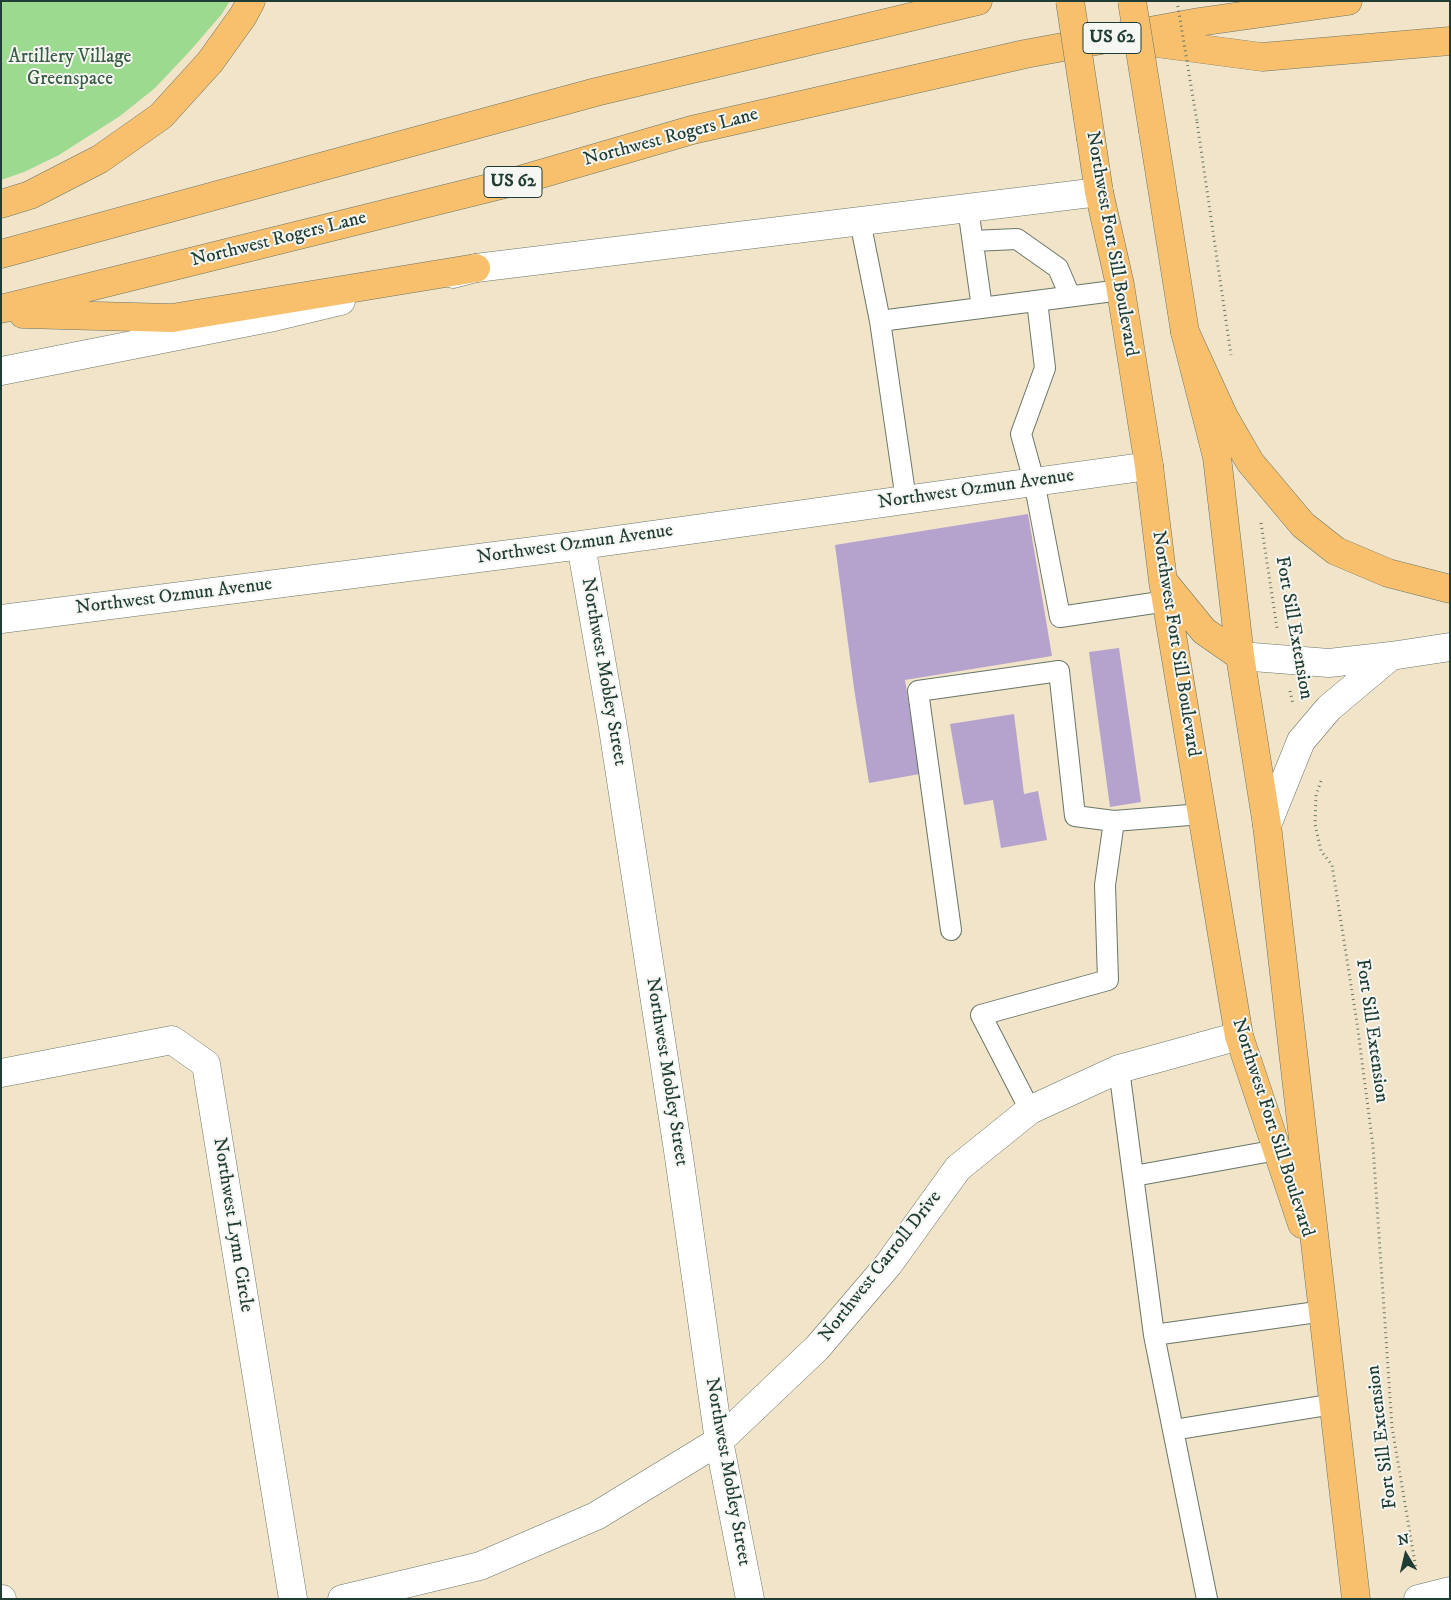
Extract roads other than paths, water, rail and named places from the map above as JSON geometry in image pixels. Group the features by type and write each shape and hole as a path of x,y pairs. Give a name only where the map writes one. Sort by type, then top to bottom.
{"main road":[{"path":"1,204 30,195 100,159 161,116 210,62 243,16 251,1"},
{"path":"1,254 596,92 978,1"},
{"name":"Northwest Fort Sill Boulevard","path":"1070,1 1099,192 1121,290 1149,466 1165,591 1239,1036 1320,1277"},
{"name":"Northwest Fort Sill Boulevard","path":"1132,1 1185,332 1217,457 1240,656 1267,826 1356,1599"},
{"name":"Northwest Rogers Lane","path":"1,309 513,182 692,130 1025,54 1199,22 1348,1"},
{"path":"1117,37 1262,57 1450,41"},
{"path":"1,313 172,318 476,268"},
{"path":"1185,332 1224,417 1250,462 1303,525 1336,550 1388,573 1450,590"},
{"path":"1165,591 1204,631 1240,656"}],"street":[{"path":"1,370 274,317 476,268 1099,192"},
{"name":"Northwest Ozmun Avenue","path":"1,620 581,545 1149,466"},
{"name":"Northwest Mobley Street","path":"581,545 612,722 720,1441 750,1599"},
{"path":"1240,656 1329,663 1450,647"},
{"path":"1267,826 1301,741 1329,708 1391,656"},
{"name":"Northwest Carroll Drive","path":"342,1599 480,1566 596,1516 720,1441 817,1348 888,1265 958,1168 1030,1110 1120,1069 1239,1036"},
{"name":"Northwest Lynn Circle","path":"1,1074 172,1040 206,1064 293,1599"},
{"path":"1420,1598 1450,1591"}],"lane":[{"path":"968,208 982,308"},
{"path":"860,221 880,321 906,500"},
{"path":"973,241 1017,239 1058,268 1070,296"},
{"path":"880,321 1121,290"},
{"path":"1037,301 1045,368 1021,434 1034,481 1060,617 1165,591"},
{"path":"951,930 918,691 1059,671 1075,816 1114,821 1202,814"},
{"path":"1030,1110 981,1015 1108,980 1105,885 1114,821"},
{"path":"1120,1069 1154,1336 1207,1599"},
{"path":"1134,1176 1277,1150"},
{"path":"1154,1336 1324,1311"},
{"path":"1173,1430 1334,1404"}],"park label":[{"name":"Artillery Village Greenspace","path":"70,69"}]}
